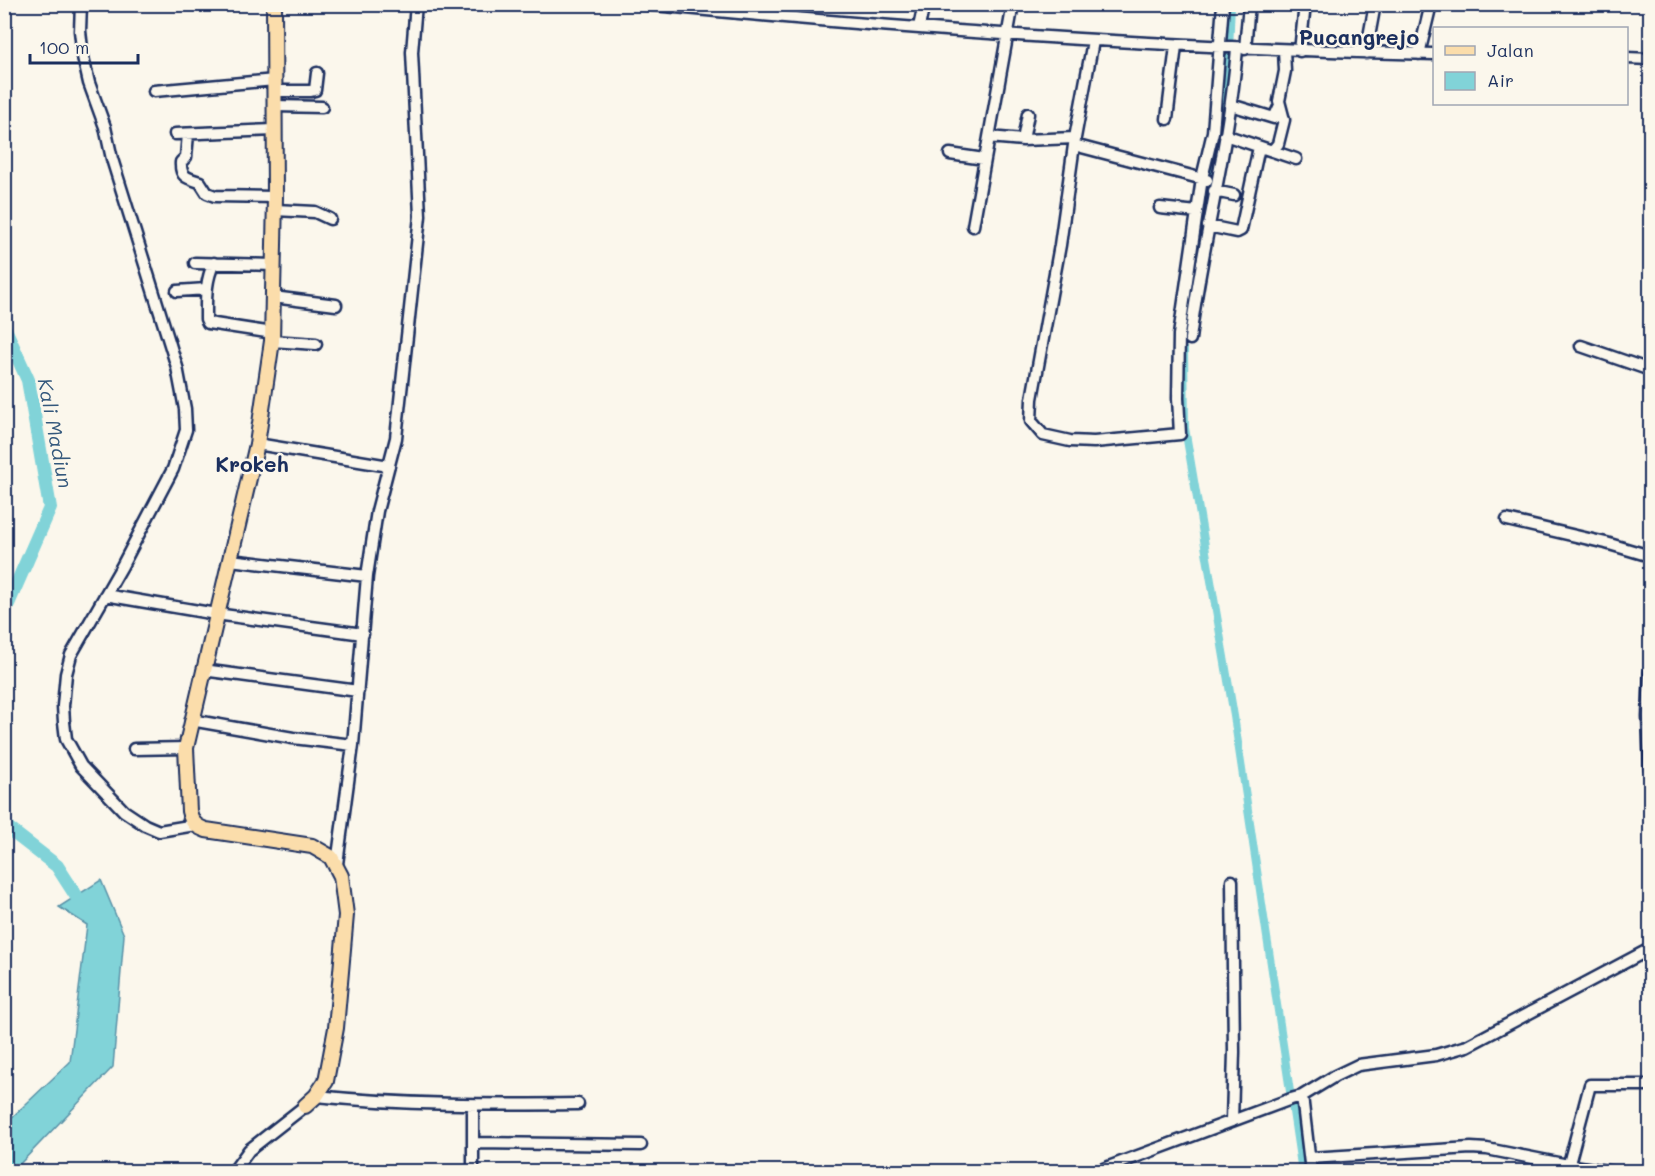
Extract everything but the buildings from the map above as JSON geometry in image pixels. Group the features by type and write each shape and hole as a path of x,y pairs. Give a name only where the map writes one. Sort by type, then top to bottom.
{"main road":[{"path":"274,4 275,203 272,337 256,444 186,748 189,811 191,821 195,825 206,830 312,846 331,857 337,864 343,885 346,915 336,1028 326,1081 316,1096 305,1106"}],"street":[{"path":"81,4 80,31 85,66 177,367 185,409 186,430 173,469 71,655 66,674 63,706 66,739 81,766 124,811 159,831 195,825"},
{"path":"337,864 353,745 367,576 377,511 396,438 420,216 412,52 416,4"},
{"path":"644,4 1006,36 1239,49 1433,54"},
{"path":"919,27 924,4"},
{"path":"973,226 1013,4"},
{"path":"1093,41 1074,141 1060,245 1032,399 1031,421 1044,435 1070,441 1094,442 1180,434 1179,335 1202,178 1213,132 1224,4"},
{"path":"1190,339 1239,49 1249,4"},
{"path":"1300,51 1305,4"},
{"path":"1366,53 1375,4"},
{"path":"1419,54 1431,4"},
{"path":"1167,119 1176,46"},
{"path":"1231,105 1275,118 1280,104 1285,71 1284,50"},
{"path":"1628,58 1650,58"},
{"path":"154,91 275,85 315,90 317,74"},
{"path":"1272,151 1278,144 1284,120 1280,104"},
{"path":"275,106 322,107"},
{"path":"1023,140 1028,114"},
{"path":"1284,120 1297,122"},
{"path":"175,134 275,130"},
{"path":"188,134 186,157 181,162 181,172 187,178 200,182 207,193 215,196 275,203 315,212 330,219"},
{"path":"1225,135 1296,159"},
{"path":"989,137 1074,141 1202,178 1215,187 1234,195"},
{"path":"1208,226 1241,230 1259,147"},
{"path":"950,154 984,159"},
{"path":"1160,208 1197,212"},
{"path":"195,263 274,265"},
{"path":"214,263 206,289 208,323 316,344"},
{"path":"177,291 206,289"},
{"path":"273,297 336,305"},
{"path":"1581,346 1650,370"},
{"path":"256,444 389,466"},
{"path":"1507,520 1606,543 1650,556"},
{"path":"230,560 367,576"},
{"path":"105,595 216,614 363,633"},
{"path":"203,670 358,691"},
{"path":"1650,672 1648,716 1650,769"},
{"path":"191,720 293,738 353,745"},
{"path":"134,749 186,748"},
{"path":"1232,880 1234,1052 1232,1120"},
{"path":"1095,1172 1297,1097 1358,1065 1436,1055 1467,1046 1650,949"},
{"path":"1568,1168 1590,1085 1650,1085"},
{"path":"316,1096 473,1105 578,1104"},
{"path":"1297,1097 1311,1172"},
{"path":"473,1105 473,1172"},
{"path":"233,1172 249,1150 305,1106"},
{"path":"473,1143 640,1145"},
{"path":"1310,1158 1471,1148 1486,1149 1568,1168 1612,1172"}],"water":[{"path":"101,880 124,935 113,1067 15,1171 5,1171 5,1124 70,1062 87,925 59,907"}],"waterway":[{"path":"1195,261 1227,95 1231,4"},
{"name":"Kali Madiun","path":"4,327 28,380 50,508 4,613"},
{"path":"1184,350 1185,428 1234,716 1302,1172"},
{"name":"Kali Madiun","path":"4,825 57,866 86,911"}],"district":[{"name":"Pucangrejo","path":"1359,36"},
{"name":"Krokeh","path":"252,463"}]}
